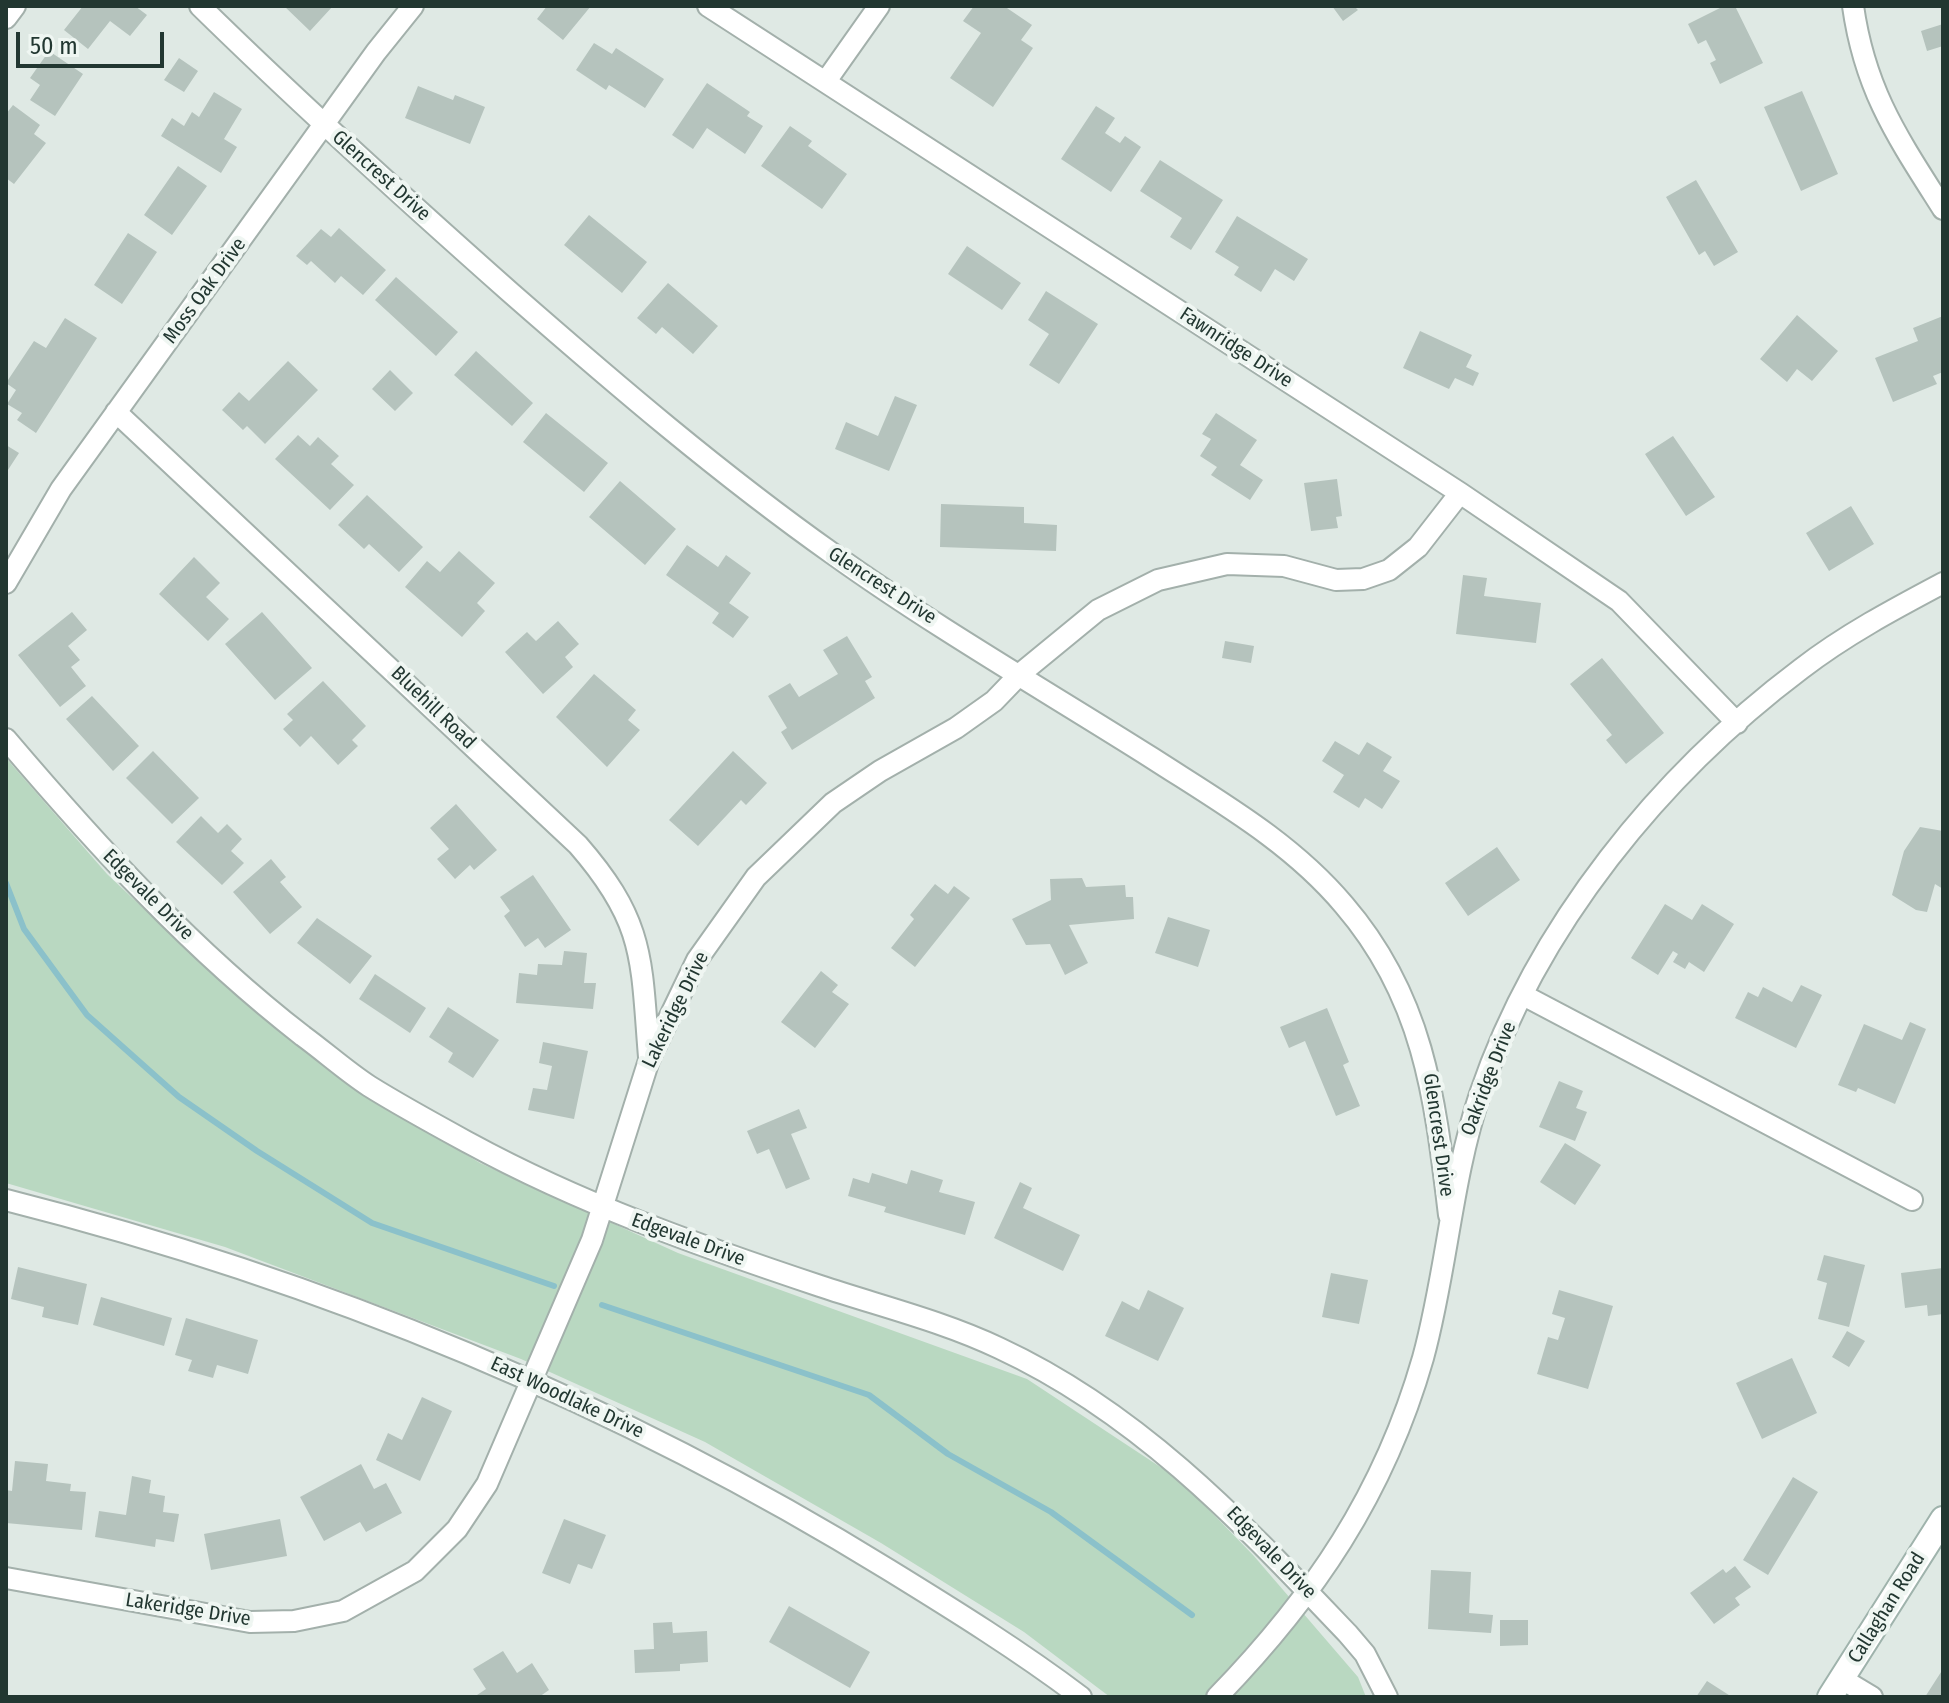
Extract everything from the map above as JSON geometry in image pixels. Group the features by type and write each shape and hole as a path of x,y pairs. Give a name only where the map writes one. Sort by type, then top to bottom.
{"main road":[{"name":"Callaghan Road","path":"1836,1688 1943,1519"}],"street":[{"path":"6,18 15,6"},
{"name":"Glencrest Drive","path":"200,6 325,126 602,373 714,465 835,556 1253,823 1288,849 1346,906 1376,946 1413,1019 1436,1105 1449,1215"},
{"name":"Moss Oak Drive","path":"6,583 61,489 413,6"},
{"name":"Fawnridge Drive","path":"708,6 1460,493 1619,601 1737,723"},
{"path":"826,81 879,6"},
{"path":"1853,6 1857,37 1875,97 1943,209"},
{"name":"Bluehill Road","path":"116,412 578,845 609,881 630,920 641,963 648,1004 649,1060"},
{"name":"Lakeridge Drive","path":"6,1578 250,1622 294,1621 343,1611 415,1571 457,1529 487,1484 604,1208 649,1060 697,960 756,877 833,803 956,728 994,701 1020,674 1098,610 1158,580 1227,564 1284,566 1336,580 1363,579 1389,570 1418,547 1460,493"},
{"name":"Oakridge Drive","path":"1217,1697 1266,1646 1309,1593 1354,1522 1398,1433 1423,1356 1449,1215 1480,1094 1499,1043 1565,921 1614,853 1666,791 1737,723 1800,669 1867,624 1943,583"},
{"name":"Edgevale Drive","path":"6,739 127,876 261,1003 366,1084 470,1144 604,1208 665,1234 906,1311 999,1348 1073,1388 1148,1439 1218,1498 1365,1654 1387,1697"},
{"path":"1523,995 1912,1200"},
{"name":"East Woodlake Drive","path":"6,1200 235,1265 396,1322 631,1426 794,1511 960,1614 1081,1697"},
{"path":"1836,1688 1872,1697"}],"green space":[{"path":"6,758 107,874 214,975 340,1079 480,1163 678,1253 1027,1379 1180,1480 1253,1555 1358,1677 1366,1697 1110,1697 1024,1632 881,1543 705,1442 521,1359 225,1247 6,1183"}],"building":[{"path":"83,6 135,6 147,15 130,36 110,21 88,49 64,30"},
{"path":"284,6 333,6 310,31"},
{"path":"547,6 591,6 563,40 537,19"},
{"path":"974,6 1004,6 1032,25 1021,40 1033,48 993,107 950,78 981,33 963,21"},
{"path":"1332,6 1354,6 1358,10 1343,21"},
{"path":"1724,6 1735,6 1763,63 1720,84 1710,63 1716,60 1706,40 1698,44 1688,24"},
{"path":"1943,24 1943,46 1927,51 1921,31"},
{"path":"594,43 612,54 616,48 664,79 645,108 609,85 606,90 576,70"},
{"path":"49,51 83,74 55,116 30,100 40,85 30,78"},
{"path":"179,58 198,71 184,92 164,80"},
{"path":"707,83 750,112 747,116 763,126 745,154 707,128 693,149 672,135"},
{"path":"418,86 453,100 455,95 485,107 470,144 405,118"},
{"path":"1802,91 1838,174 1801,191 1764,107"},
{"path":"214,92 242,109 224,139 237,147 221,173 161,136 172,118 184,126 192,112 199,117"},
{"path":"13,105 40,125 34,134 46,143 14,184 6,178 6,114"},
{"path":"1096,106 1115,118 1105,133 1120,143 1125,136 1141,147 1111,192 1061,159"},
{"path":"790,126 812,141 808,146 847,174 822,209 761,166"},
{"path":"1160,160 1223,200 1191,250 1170,237 1182,218 1140,191"},
{"path":"178,166 207,186 172,235 144,215"},
{"path":"1696,180 1738,252 1714,266 1705,251 1699,255 1666,197"},
{"path":"589,215 647,262 622,293 564,245"},
{"path":"1237,216 1308,259 1294,281 1275,269 1261,292 1234,275 1239,267 1215,252"},
{"path":"339,228 386,270 363,295 341,276 335,283 311,261 307,265 296,256 321,229 331,237"},
{"path":"128,233 157,252 122,304 94,285"},
{"path":"967,246 1021,283 1002,310 948,274"},
{"path":"396,277 458,332 436,356 375,300"},
{"path":"668,283 718,326 693,354 662,327 656,334 637,318"},
{"path":"1046,291 1098,324 1059,384 1029,365 1049,334 1028,320"},
{"path":"1797,315 1838,351 1812,381 1797,369 1787,382 1760,359"},
{"path":"1943,316 1943,372 1933,376 1937,384 1893,402 1875,358 1918,341 1913,328"},
{"path":"65,318 97,338 36,433 17,420 22,413 7,404 16,390 6,383 34,341 46,348"},
{"path":"1420,331 1472,355 1466,367 1479,373 1473,386 1455,378 1449,389 1403,368"},
{"path":"476,351 533,403 512,426 454,375"},
{"path":"288,361 318,390 265,444 247,426 243,430 222,410 239,392 249,401"},
{"path":"390,370 413,393 395,411 372,389"},
{"path":"895,396 917,405 889,471 835,449 846,422 878,436"},
{"path":"546,413 608,463 584,492 523,442"},
{"path":"1216,413 1257,440 1240,465 1263,480 1250,500 1211,475 1217,467 1200,456 1211,439 1202,434"},
{"path":"298,435 310,446 318,437 339,456 331,464 354,485 330,510 275,459"},
{"path":"1673,436 1715,497 1686,516 1645,454"},
{"path":"6,445 19,453 6,473"},
{"path":"1337,479 1342,516 1336,517 1338,528 1311,531 1304,483"},
{"path":"620,481 676,529 645,565 589,517"},
{"path":"367,495 423,547 399,572 369,544 364,549 338,525"},
{"path":"941,504 1024,507 1024,523 1057,525 1056,551 940,547"},
{"path":"1851,506 1874,544 1829,571 1806,533"},
{"path":"687,545 718,567 726,555 751,573 729,603 749,617 733,638 712,623 719,613 666,575"},
{"path":"459,551 495,583 477,603 485,611 462,637 405,587 427,561 440,572"},
{"path":"194,557 220,583 206,597 229,619 208,641 159,594"},
{"path":"1463,575 1487,578 1484,596 1541,603 1536,643 1456,634"},
{"path":"72,612 87,630 68,646 80,660 71,667 86,686 60,707 18,655"},
{"path":"262,612 312,668 275,700 225,644"},
{"path":"558,621 579,644 565,657 573,667 543,694 505,652 527,632 536,641"},
{"path":"847,636 872,677 865,681 875,698 792,750 781,732 787,728 768,696 790,683 799,697 838,674 823,650"},
{"path":"1225,641 1254,646 1251,663 1222,658"},
{"path":"1602,658 1664,733 1626,764 1606,740 1612,735 1570,684"},
{"path":"594,674 636,710 628,720 640,730 607,767 556,717"},
{"path":"323,681 366,726 352,740 358,746 338,765 311,736 300,747 283,729 293,720 287,714"},
{"path":"92,696 139,746 113,771 66,719"},
{"path":"1335,741 1359,755 1367,742 1392,757 1383,771 1400,781 1382,809 1365,798 1359,808 1333,792 1344,775 1322,761"},
{"path":"153,751 199,798 172,824 126,778"},
{"path":"733,751 767,783 746,805 741,800 698,846 669,820"},
{"path":"456,804 497,850 474,870 470,865 455,879 437,859 449,849 430,828"},
{"path":"201,816 218,833 227,824 242,839 231,851 244,863 222,885 176,842"},
{"path":"1920,827 1943,831 1943,889 1935,884 1927,912 1916,910 1892,895 1904,851"},
{"path":"1497,847 1520,880 1468,916 1445,883"},
{"path":"271,859 286,877 280,882 302,907 270,934 233,892"},
{"path":"533,875 571,930 545,948 538,938 525,947 504,916 510,911 500,897"},
{"path":"1082,878 1086,887 1125,885 1126,897 1133,897 1134,919 1069,925 1088,963 1065,975 1050,944 1026,945 1012,919 1051,900 1050,879"},
{"path":"935,884 948,894 954,886 970,898 915,967 891,948 914,919 910,915"},
{"path":"1665,904 1692,920 1702,904 1734,924 1704,972 1689,962 1685,969 1673,962 1678,954 1673,951 1658,975 1631,958"},
{"path":"1168,917 1210,930 1198,967 1155,953"},
{"path":"317,918 372,956 350,984 297,943"},
{"path":"564,951 587,953 584,983 596,983 593,1009 516,1003 519,973 537,975 538,964 562,965"},
{"path":"821,971 838,985 832,992 849,1004 815,1048 781,1022"},
{"path":"375,974 426,1008 410,1033 359,999"},
{"path":"1801,985 1822,995 1796,1048 1735,1018 1748,992 1758,997 1763,987 1792,1002"},
{"path":"448,1007 499,1040 473,1078 448,1062 453,1053 429,1037"},
{"path":"1327,1008 1349,1062 1343,1065 1360,1106 1336,1116 1305,1041 1289,1048 1280,1027"},
{"path":"1910,1022 1926,1029 1895,1104 1858,1088 1856,1092 1838,1085 1864,1024 1902,1040"},
{"path":"543,1042 588,1051 574,1119 528,1110 533,1088 547,1090 552,1066 539,1063"},
{"path":"1559,1081 1583,1091 1576,1108 1587,1112 1575,1141 1539,1127"},
{"path":"799,1109 807,1128 791,1134 810,1179 786,1189 769,1149 757,1154 747,1131"},
{"path":"1565,1143 1601,1165 1575,1205 1540,1182"},
{"path":"911,1170 943,1180 939,1192 975,1202 965,1235 884,1212 886,1207 848,1196 853,1178 869,1183 872,1173 907,1184"},
{"path":"1020,1182 1032,1188 1023,1208 1080,1235 1063,1271 994,1238"},
{"path":"1824,1255 1865,1265 1849,1327 1818,1319 1827,1283 1817,1280"},
{"path":"18,1267 87,1284 78,1325 42,1317 44,1307 11,1299"},
{"path":"1943,1268 1943,1314 1928,1316 1927,1305 1905,1308 1901,1273"},
{"path":"1331,1273 1368,1280 1359,1324 1322,1317"},
{"path":"1148,1290 1184,1308 1158,1361 1105,1336 1122,1301 1139,1310"},
{"path":"1559,1290 1613,1306 1588,1389 1537,1374 1548,1337 1558,1340 1565,1318 1552,1314"},
{"path":"101,1297 172,1318 164,1346 93,1325"},
{"path":"186,1318 258,1340 248,1374 217,1365 213,1378 188,1371 192,1360 175,1355"},
{"path":"1847,1331 1865,1341 1849,1367 1832,1357"},
{"path":"1792,1358 1817,1413 1762,1439 1736,1383"},
{"path":"422,1397 452,1411 420,1481 376,1460 388,1433 402,1440"},
{"path":"15,1461 48,1464 46,1481 71,1484 70,1491 86,1492 82,1530 6,1523 6,1490 12,1491"},
{"path":"361,1464 374,1489 386,1483 402,1513 366,1532 360,1522 324,1541 300,1497"},
{"path":"132,1476 151,1480 149,1493 165,1496 163,1512 179,1514 174,1542 156,1539 155,1547 95,1537 99,1511 126,1515"},
{"path":"1793,1477 1818,1492 1768,1575 1743,1560"},
{"path":"280,1519 287,1556 211,1570 204,1534"},
{"path":"564,1519 606,1535 592,1569 578,1564 570,1584 542,1573"},
{"path":"1735,1566 1751,1587 1735,1598 1740,1605 1714,1624 1690,1593 1723,1569 1726,1573"},
{"path":"1431,1570 1471,1572 1469,1613 1493,1615 1491,1633 1428,1629"},
{"path":"789,1606 870,1652 850,1688 769,1642"},
{"path":"1500,1620 1528,1620 1528,1645 1500,1646"},
{"path":"672,1622 673,1633 707,1631 708,1662 680,1664 680,1671 635,1673 634,1650 654,1649 653,1623"},
{"path":"503,1651 517,1673 532,1663 549,1690 539,1697 474,1697 486,1689 473,1669"},
{"path":"1943,1669 1943,1697 1925,1697"},
{"path":"1707,1681 1732,1697 1696,1697"}],"waterway":[{"path":"6,883 24,929 87,1015 179,1097 257,1151 372,1223 554,1286"},
{"path":"602,1305 869,1395 948,1454 1051,1512 1192,1615"}]}
